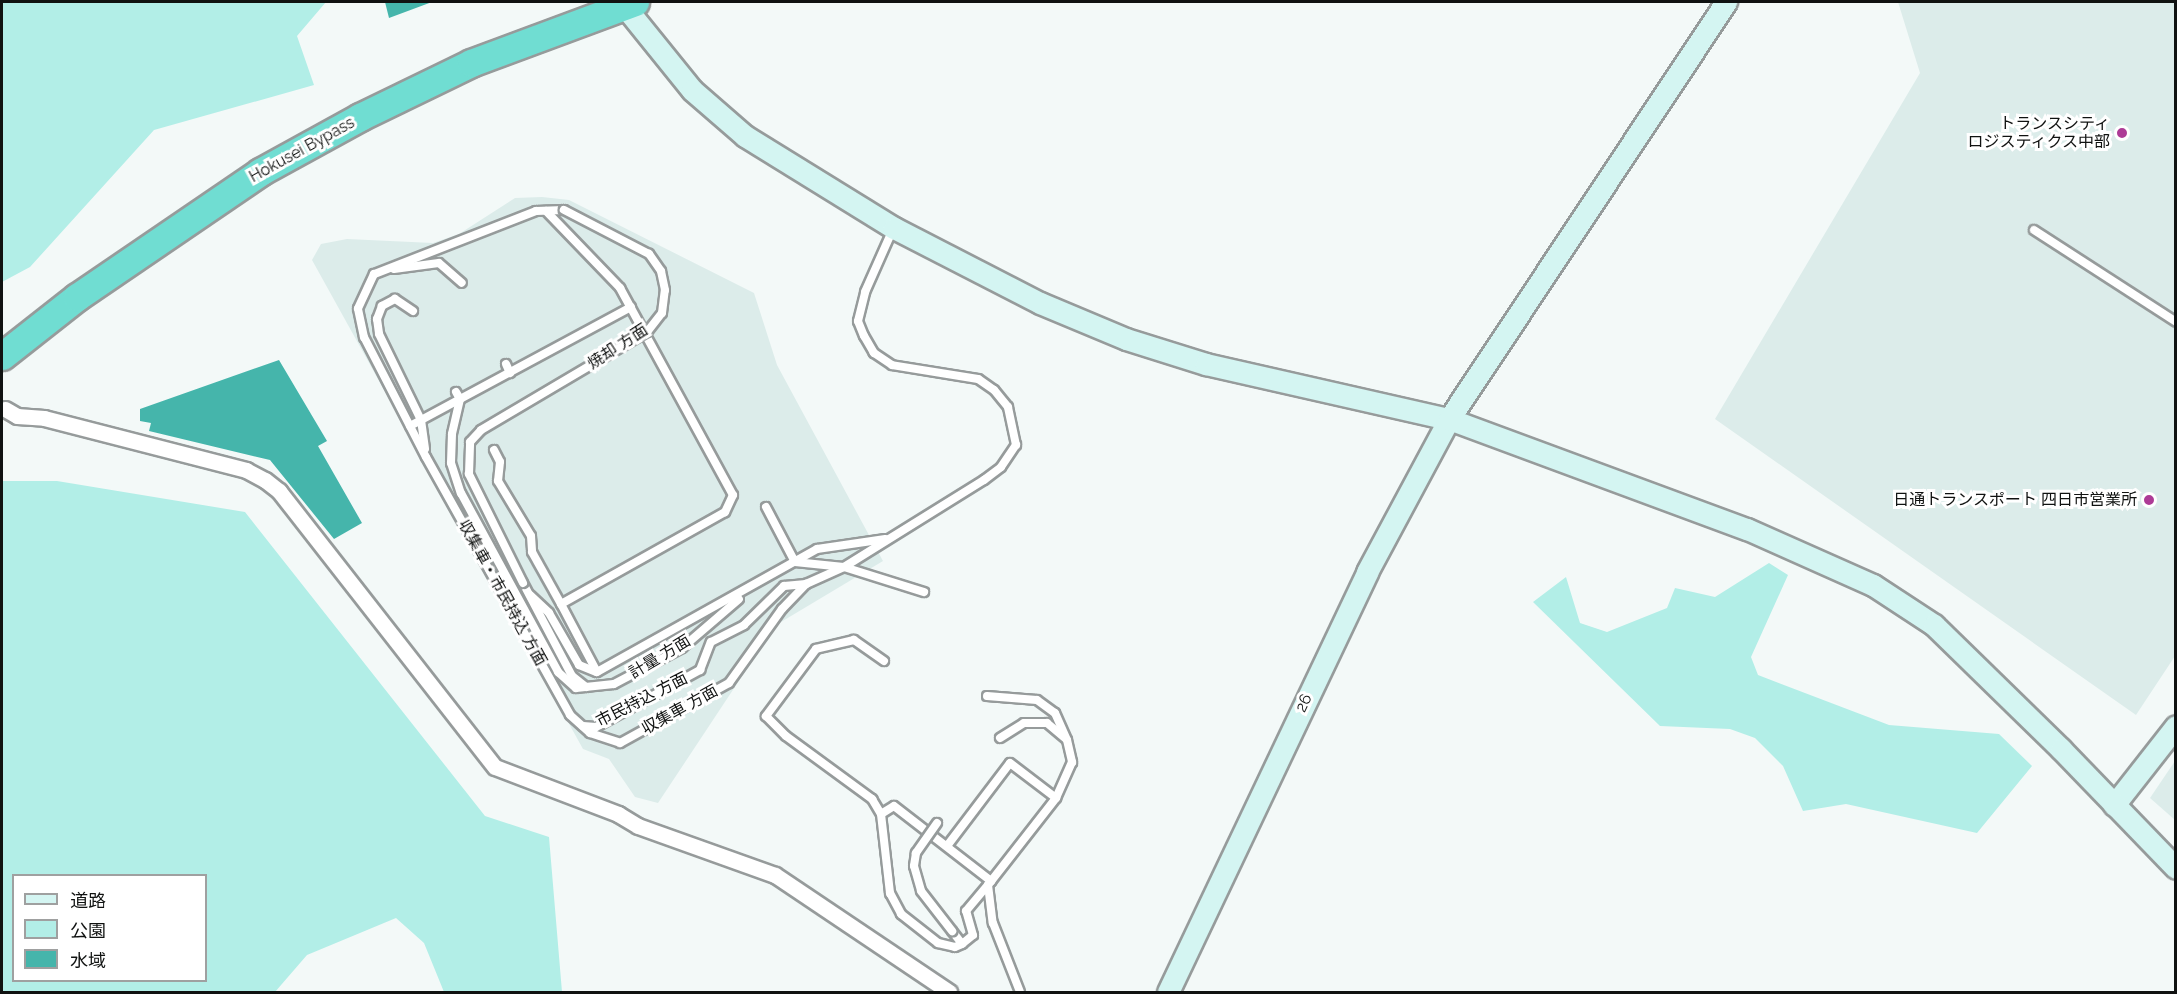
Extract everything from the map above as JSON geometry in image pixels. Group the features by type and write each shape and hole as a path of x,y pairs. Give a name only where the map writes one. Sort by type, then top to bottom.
{"highway":[{"name":"Hokusei Bypass","path":"2,356 77,297 260,172 360,117 471,63 626,3"}],"street":[{"name":"26","path":"1168,993 1367,572 1449,419 1726,2"},
{"path":"626,3 692,90 745,136 894,228 1040,303 1126,339 1206,364 1449,419 1747,529 1874,585 1934,625 2175,868"},
{"path":"5,409 17,417 44,418 246,470 265,480 279,491 495,767 618,814 638,826 775,875 950,993"},
{"path":"2114,805 2175,726"}],"lane":[{"name":"焼却 方面","path":"390,269 546,211 564,210 649,254 661,271 665,290 662,313 647,332 481,430 470,442 470,474 527,592"},
{"path":"546,211 620,288 733,495 724,512 561,604"},
{"path":"806,584 844,567 984,480 1001,466 1016,445 1008,407 994,390 978,379 892,365 874,353 864,336 858,321 865,292 894,228"},
{"path":"2034,230 2175,322"},
{"path":"390,269 439,263 462,283"},
{"name":"収集車・市民持込 方面","path":"390,269 375,274 358,309 364,337 426,457 570,716 582,726"},
{"path":"413,311 395,299 382,306 376,320 380,334 421,420 426,457"},
{"path":"410,426 458,396 510,373 631,307"},
{"path":"506,364 510,373"},
{"path":"458,396 452,434 451,463 461,493 558,672 576,688 586,687"},
{"path":"494,450 500,462 498,481 531,536 532,552 597,672"},
{"path":"766,507 795,562"},
{"path":"527,592 549,613 579,665 597,672 817,549 889,538"},
{"path":"795,562 844,567 924,592"},
{"name":"市民持込 方面","path":"582,726 596,728 700,670 711,642 744,625 784,586 806,584"},
{"name":"収集車 方面","path":"582,726 620,743 729,683 782,609 806,584"},
{"name":"計量 方面","path":"586,687 614,684 682,648 754,586"},
{"path":"527,592 572,676 586,687"},
{"path":"884,661 854,640 816,649 766,716 786,736 872,799 880,814 894,906 938,943 955,947 973,935 966,911 1056,798 1072,762 1067,740 1055,713 1037,700 987,696"},
{"path":"1000,738 1018,726 1037,722 1047,723 1067,740"},
{"path":"946,846 1010,763 1056,798"},
{"path":"880,814 894,806 989,883 993,923 1020,993"},
{"path":"938,823 916,854 914,866 921,891 962,944"}],"shaded area":[{"path":"1898,2 2175,2 2175,656 2136,715 1715,419 1920,73"},
{"path":"542,197 569,200 754,293 777,365 883,561 776,625 658,803 635,797 609,759 583,749 312,260 321,244 347,239 433,243 459,234 515,198"},
{"path":"2175,761 2175,820 2150,798"}],"green space":[{"path":"2,2 326,2 297,36 314,85 154,130 30,267 2,282"},
{"path":"2,481 57,481 245,512 485,816 549,837 562,992 444,992 424,943 396,918 307,955 275,992 2,992"},
{"path":"1769,563 1788,575 1751,657 1758,675 1889,725 1999,734 2032,766 1977,833 1846,804 1803,811 1783,766 1755,738 1730,729 1660,726 1533,602 1566,577 1580,623 1607,632 1667,608 1675,588 1715,597"}],"water":[{"path":"385,2 432,2 389,18"},
{"path":"279,360 327,441 318,446 362,523 334,539 270,460 149,431 151,423 140,421 140,409"}],"place":[{"name":"トランスシティ ロジスティクス中部","path":"2122,133"},
{"name":"日通トランスポート 四日市営業所","path":"2149,500"}]}
